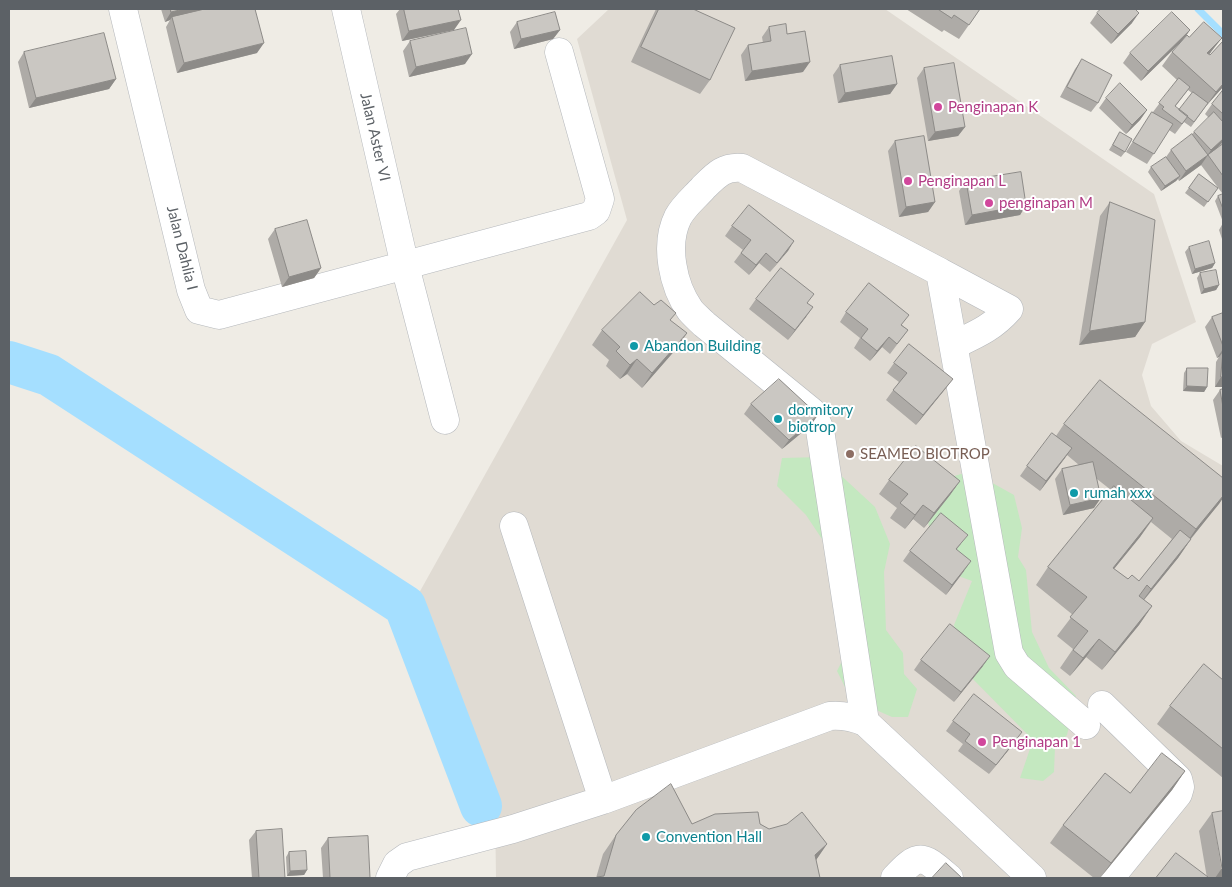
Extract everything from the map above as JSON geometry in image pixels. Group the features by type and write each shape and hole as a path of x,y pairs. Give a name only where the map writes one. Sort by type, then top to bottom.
{"street":[{"name":"Jalan Dahlia I","path":"123,9 191,290 199,310 219,315 405,266"},
{"name":"Jalan Aster VI","path":"346,9 405,266 445,420"},
{"path":"405,266 589,216 596,211 600,198 558,52"},
{"path":"865,722 820,430 817,421 812,412 704,324 690,310 677,282 673,266 672,236 679,215 718,173 730,168 742,168 1009,309 986,330 954,346"},
{"path":"940,272 1009,653 1017,666 1094,715 1178,779 1180,787 1178,794 1110,878"},
{"path":"514,526 603,800"},
{"path":"390,878 397,864 407,857 513,829 603,800 830,716 842,715 865,722 992,843 1032,878"},
{"path":"895,878 908,864 923,860 929,862 949,878"}],"shaded area":[{"name":"SEAMEO BIOTROP","path":"609,9 885,9 1154,194 1196,322 1152,344 1142,375 1151,406 1181,441 1223,466 1223,878 496,878 495,805 414,602 627,220 577,39"}],"green space":[{"path":"821,457 875,507 890,544 884,572 886,630 903,653 904,674 917,689 908,717 892,717 851,699 837,671 854,637 828,548 806,515 777,486 782,458"},
{"path":"971,471 1014,495 1022,528 1018,557 1026,570 1032,632 1049,668 1076,696 1067,735 1055,747 1054,772 1043,781 1020,778 1033,740 966,672 954,625 972,581 950,573 932,541 925,507 951,477"}],"building":[{"path":"171,9 184,9 171,12"},
{"path":"205,9 255,9 264,43 184,63 172,17"},
{"path":"404,9 458,9 461,20 409,31"},
{"path":"659,9 693,9 735,28 710,80 641,47"},
{"path":"938,9 980,9 969,25 954,15 952,18"},
{"path":"1101,9 1135,9 1139,13 1118,34 1097,13"},
{"path":"555,12 560,30 521,39 517,22"},
{"path":"1172,12 1190,30 1148,71 1130,53"},
{"path":"1204,22 1222,38 1207,53 1210,55 1223,41 1223,84 1216,92 1172,52 1187,35 1189,37"},
{"path":"786,24 787,34 805,31 810,62 752,71 748,45 771,41 769,27"},
{"path":"466,28 472,54 416,67 410,41"},
{"path":"104,33 116,79 36,98 24,52"},
{"path":"892,56 897,84 845,93 840,65"},
{"path":"1082,59 1112,75 1098,103 1067,87"},
{"name":"Penginapan K","path":"954,63 965,127 935,132 924,68"},
{"path":"1179,78 1190,87 1175,106 1188,116 1182,124 1162,109 1164,107 1159,103"},
{"path":"1120,83 1147,110 1132,125 1106,98"},
{"path":"1223,90 1223,114 1212,104"},
{"path":"1193,92 1208,103 1194,122 1179,110"},
{"path":"1152,112 1173,124 1154,154 1133,142"},
{"path":"1214,112 1223,122 1223,139 1211,150 1194,132"},
{"path":"1120,132 1132,139 1125,152 1113,145"},
{"path":"1192,134 1208,155 1186,171 1171,150"},
{"name":"Penginapan L","path":"924,136 935,202 906,207 895,141"},
{"path":"1223,144 1223,176 1208,155"},
{"path":"1166,157 1180,176 1165,186 1151,167"},
{"name":"penginapan M","path":"1021,172 1026,205 972,215 966,181"},
{"path":"1199,174 1218,188 1208,202 1189,188"},
{"path":"1223,194 1223,209 1218,196"},
{"path":"1110,202 1155,220 1145,322 1090,331"},
{"path":"749,205 794,241 777,263 766,253 756,265 741,253 751,240 732,226"},
{"path":"307,220 321,268 289,277 275,229"},
{"path":"1209,241 1215,263 1195,269 1189,247"},
{"path":"781,268 814,294 807,303 813,307 795,330 756,299"},
{"path":"1216,270 1219,285 1204,289 1200,273"},
{"path":"869,283 909,315 901,325 908,330 897,344 889,337 877,351 861,338 868,329 846,312"},
{"name":"Abandon Building","path":"640,292 654,305 661,300 676,313 670,320 687,333 652,373 637,359 630,365 616,351 620,347 602,330"},
{"path":"1223,313 1223,346 1212,317"},
{"path":"909,344 953,379 923,415 893,390 907,373 894,363"},
{"path":"1223,352 1223,377 1221,377"},
{"path":"1187,368 1208,368 1207,387 1187,386"},
{"name":"dormitory biotrop","path":"779,379 818,415 789,440 751,404"},
{"path":"1100,380 1223,478 1223,496 1196,529 1064,424"},
{"path":"1223,389 1223,407 1220,390"},
{"path":"1052,433 1072,448 1046,481 1027,466"},
{"path":"916,446 960,481 934,513 923,505 915,515 900,503 908,494 889,480"},
{"path":"1093,462 1101,498 1070,505 1062,469"},
{"path":"1114,486 1153,518 1113,568 1128,579 1132,575 1139,581 1180,530 1191,539 1151,589 1147,585 1139,596 1152,606 1115,652 1099,639 1083,658 1073,650 1088,631 1070,617 1087,597 1048,567"},
{"path":"941,513 968,535 956,549 971,561 952,585 910,551"},
{"path":"950,624 990,656 961,692 921,660"},
{"path":"1204,664 1223,680 1223,749 1170,706"},
{"path":"974,694 1022,732 996,765 965,741 970,734 953,721"},
{"path":"1162,753 1185,771 1111,863 1063,825 1105,773 1130,793"},
{"name":"Convention Hall","path":"671,784 692,824 715,814 758,812 760,824 769,829 787,824 802,812 827,844 815,855 820,878 597,878 604,876 616,835 636,810"},
{"path":"1223,811 1223,868 1222,868 1212,813"},
{"path":"282,829 285,878 259,878 256,831"},
{"path":"368,836 370,878 330,878 328,838"},
{"path":"306,851 307,870 290,871 289,852"},
{"path":"1176,853 1208,877 1156,878"},
{"path":"946,863 962,878 932,878"}],"waterway":[{"path":"1198,9 1223,34"},
{"path":"9,362 49,375 405,606 481,806"}],"place":[{"name":"Penginapan K","path":"938,107"},
{"name":"Penginapan L","path":"908,181"},
{"name":"penginapan M","path":"989,203"},
{"name":"Abandon Building","path":"634,346"},
{"name":"dormitory biotrop","path":"778,419"},
{"name":"SEAMEO BIOTROP","path":"850,454"},
{"name":"rumah xxx","path":"1074,493"},
{"name":"Penginapan 1","path":"982,742"},
{"name":"Convention Hall","path":"646,837"}]}
